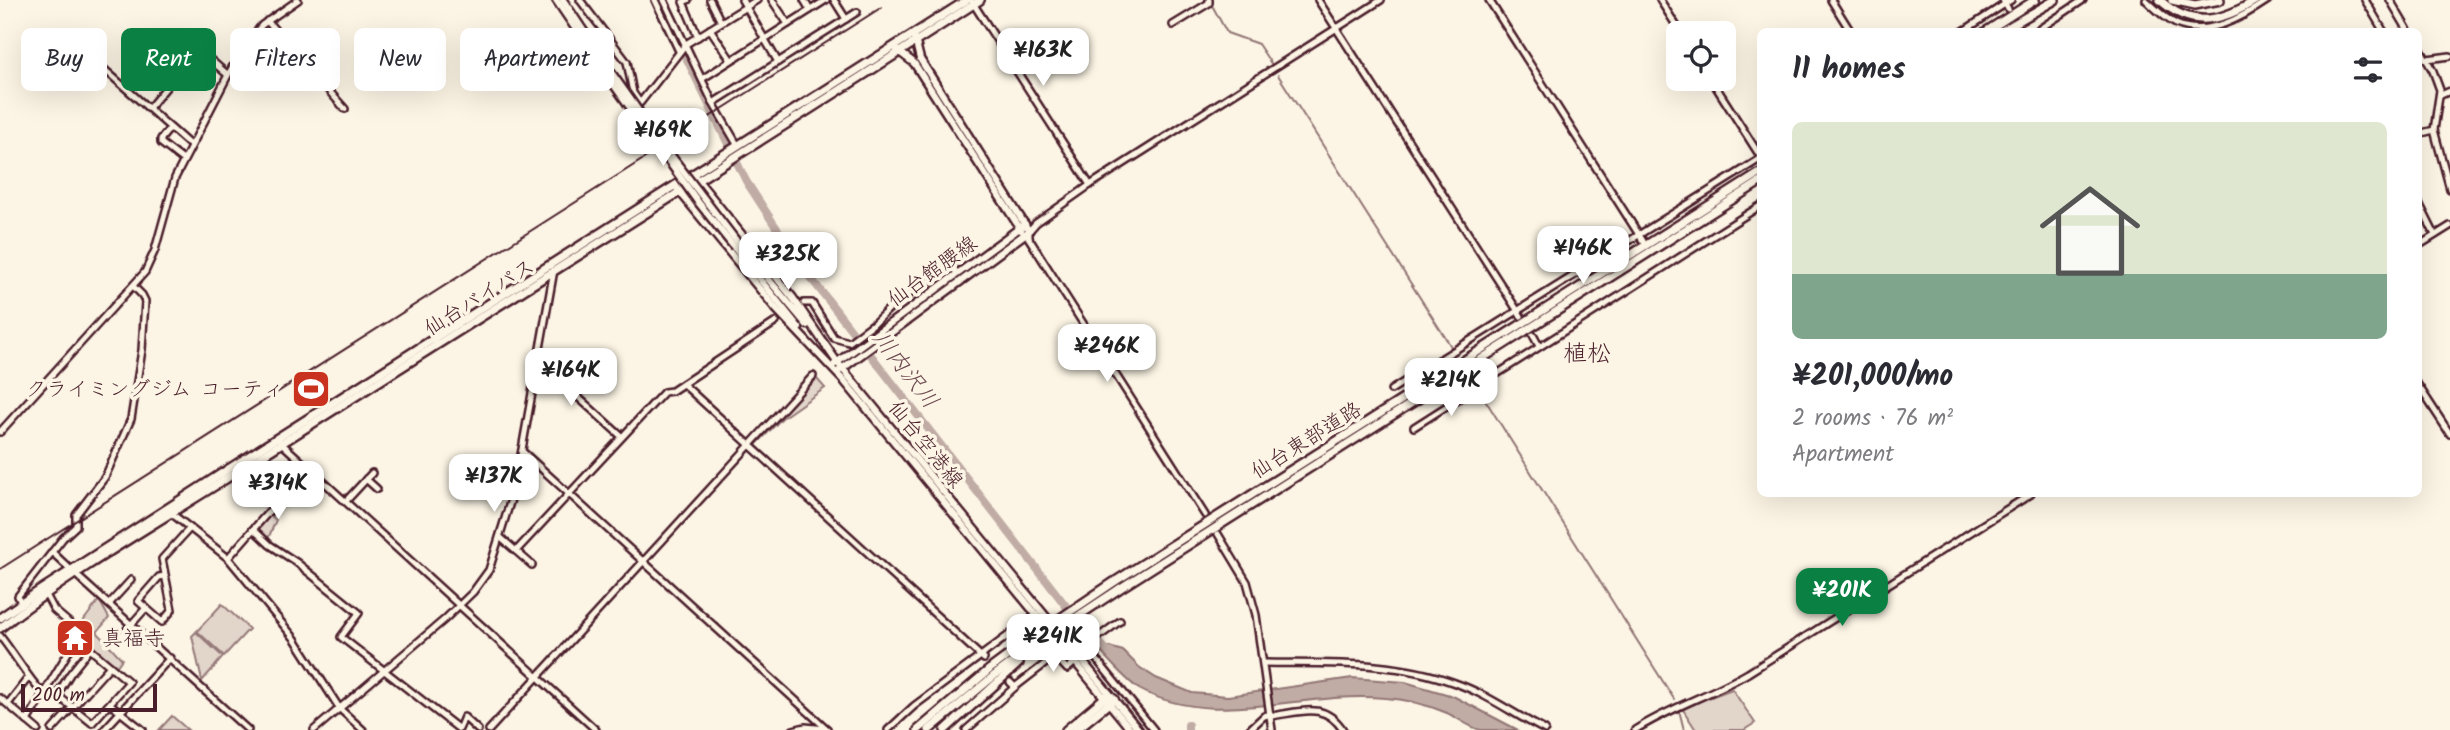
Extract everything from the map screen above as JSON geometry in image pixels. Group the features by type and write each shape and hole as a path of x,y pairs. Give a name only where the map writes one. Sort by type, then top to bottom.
{"highway":[{"path":"1989,28 2029,0"},
{"path":"1990,28 2035,0"},
{"path":"2005,28 2049,0"},
{"path":"2006,28 2055,0"},
{"path":"2160,0 2181,15 2201,20 2225,15 2256,0"},
{"path":"2172,0 2195,5 2220,0"},
{"name":"仙台バイパス","path":"0,618 171,513 279,441 554,270 973,1"},
{"name":"仙台東部道路","path":"1044,637 1116,586 1757,175"},
{"name":"仙台東部道路","path":"921,729 990,669 1074,618 1116,586 1757,185"},
{"name":"仙台バイパス","path":"0,628 73,572 678,189"},
{"path":"945,730 1044,637"},
{"path":"1066,730 1109,699"},
{"path":"1076,730 1109,699"}],"main road":[{"path":"556,0 576,28"},
{"path":"564,0 581,28"},
{"path":"914,38 920,59 1022,226"},
{"path":"897,49 914,63 1028,235"},
{"path":"614,80 690,192 827,349"},
{"name":"仙台空港線","path":"695,177 793,298 827,349 834,365"},
{"name":"仙台空港線","path":"678,189 744,271 819,355 840,371 1109,699 1131,730"},
{"name":"仙台館腰線","path":"840,371 861,355 880,335 1022,226"},
{"name":"仙台館腰線","path":"834,365 1028,235"},
{"path":"736,245 819,355"},
{"name":"仙台空港線","path":"840,371 1075,662 1139,730"}],"street":[{"path":"0,432 133,286 150,262 167,199 183,160 243,48 267,20 298,0"},
{"path":"580,0 627,62 634,93 640,103 682,48 757,0"},
{"path":"655,0 702,79 734,152"},
{"path":"664,0 682,48"},
{"path":"688,0 683,2 698,37"},
{"path":"710,0 721,22"},
{"path":"741,0 778,62"},
{"path":"772,0 788,24"},
{"path":"804,0 810,10"},
{"path":"702,79 826,0"},
{"path":"834,0 846,19"},
{"path":"1173,25 1209,3 1209,0"},
{"path":"1318,0 1519,314"},
{"path":"1205,514 1028,235 1036,223 1090,185 1381,0"},
{"path":"1489,0 1641,238"},
{"path":"1660,0 1673,21"},
{"path":"1831,0 1848,28"},
{"path":"2041,28 2084,0"},
{"path":"2146,0 2175,23 2194,28 2227,23 2268,0"},
{"path":"2365,0 2382,28"},
{"path":"2390,0 2407,28"},
{"path":"973,1 1090,185"},
{"path":"1968,28 2007,3"},
{"path":"713,103 857,12"},
{"path":"267,20 345,109"},
{"path":"710,29 731,60"},
{"path":"149,108 198,49 228,75"},
{"path":"2422,55 2427,59 2441,95 2434,130 2450,189"},
{"path":"2427,59 2450,56"},
{"path":"107,71 190,145"},
{"path":"1718,91 1757,153"},
{"path":"2441,95 2450,91"},
{"path":"170,128 161,143 183,160"},
{"path":"2422,134 2434,130"},
{"path":"2440,154 2450,151"},
{"path":"1391,390 1641,238 1757,160"},
{"path":"1414,427 1757,208"},
{"path":"2422,209 2435,235"},
{"path":"1022,226 1036,223"},
{"path":"2422,243 2450,226"},
{"path":"804,303 810,302 815,306 834,338 843,342 850,341 894,305 952,265 957,274"},
{"path":"314,730 460,606 489,570 516,483 554,270"},
{"path":"21,603 18,596 63,538 76,526 76,515 105,477 131,419 142,350 145,301 133,286"},
{"path":"516,551 664,392 672,391 776,322"},
{"path":"1533,335 1539,346"},
{"path":"538,360 621,436"},
{"path":"489,730 813,376"},
{"path":"683,384 982,657"},
{"path":"2422,390 2450,434"},
{"path":"279,441 596,730"},
{"path":"522,451 829,729"},
{"path":"228,558 308,467"},
{"path":"346,501 372,473"},
{"path":"366,479 377,489"},
{"path":"1634,730 1687,701 1736,680 2026,497"},
{"path":"171,513 228,558 295,639 340,709 363,730"},
{"path":"165,576 159,577 138,601 162,622 172,610 162,559 190,528"},
{"path":"253,529 359,613 341,637 459,729 465,718 478,730"},
{"path":"1218,534 1247,582 1256,615 1272,730"},
{"path":"501,538 531,565"},
{"path":"52,552 248,730"},
{"path":"110,603 131,580"},
{"path":"45,593 54,610 75,628"},
{"path":"121,636 146,608"},
{"path":"888,730 914,706 1037,614"},
{"path":"1120,621 1089,644 1088,649 1154,730"},
{"path":"0,636 17,657 28,678 43,694"},
{"path":"90,649 129,682 92,723 57,695 69,674 90,649"},
{"path":"27,720 69,652"},
{"path":"966,730 1013,685 1055,656 1067,669 1075,662"},
{"path":"104,730 170,658"},
{"path":"1264,663 1397,668 1421,672 1469,689 1545,730"},
{"path":"52,730 110,666"},
{"path":"59,668 69,674"},
{"path":"8,704 28,678"},
{"path":"0,698 38,730"},
{"path":"110,705 143,730"},
{"path":"1249,730 1264,716 1317,710 1331,715 1343,730"},
{"path":"793,730 805,727 829,729"}],"shaded area":[{"path":"817,379 825,388 782,418 755,446 753,444 800,393"},
{"path":"270,515 276,520 268,539 258,529"},
{"path":"99,600 109,618 97,632 122,659 116,667 75,632"},
{"path":"222,604 249,629 224,656 197,631"},
{"path":"196,632 223,657 202,681 192,636"},
{"path":"1109,647 1123,651 1139,667 1156,678 1192,693 1228,696 1352,678 1405,682 1453,696 1518,730 1481,730 1432,707 1393,699 1354,697 1228,708 1197,707 1167,701 1139,689 1129,681 1101,652"},
{"path":"1732,689 1755,723 1744,730 1696,730 1682,708"},
{"path":"172,716 188,730 159,730"}],"waterway":[{"name":"川内沢川","path":"658,0 746,181 800,264 1066,606 1112,656"},
{"path":"1213,7 1227,33 1258,44 1272,65"},
{"path":"1278,75 1452,348"},
{"path":"1479,390 1674,699"},
{"path":"1679,710 1684,730"},
{"name":"川内沢川","path":"1188,725 1188,730"}],"railway":[{"path":"0,569 882,7"}],"place":[{"name":"クライミングジム コーティ","path":"311,389"},
{"name":"真福寺","path":"75,638"}],"district":[{"name":"植松","path":"1587,353"}]}
